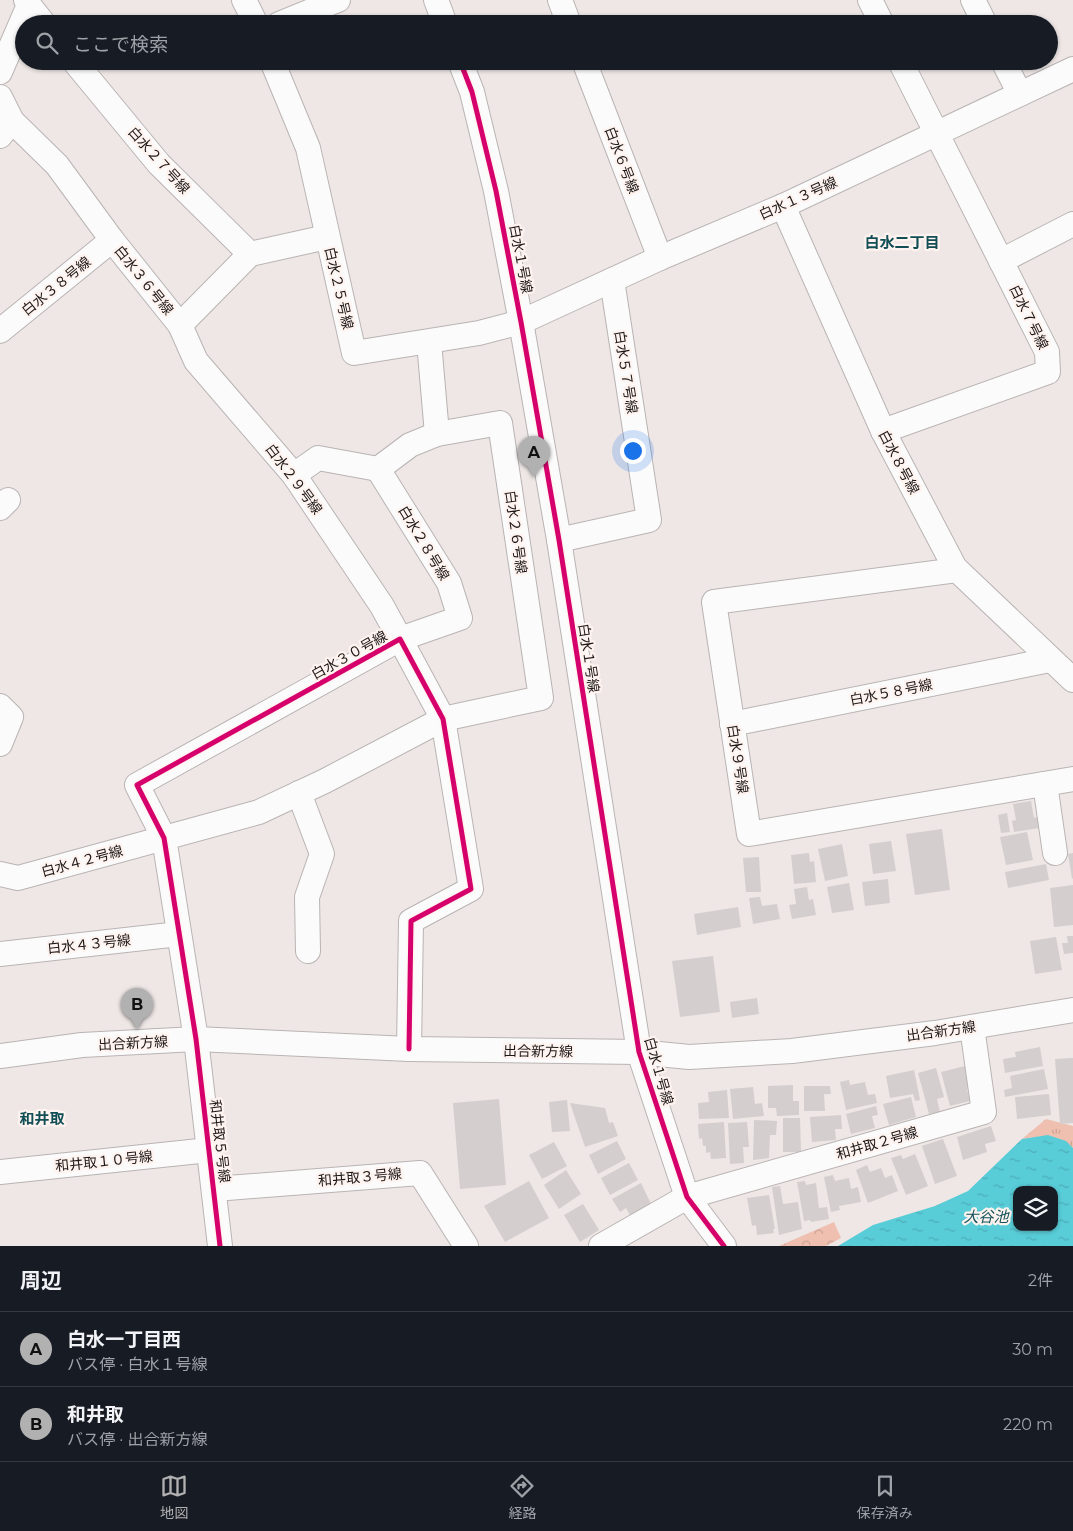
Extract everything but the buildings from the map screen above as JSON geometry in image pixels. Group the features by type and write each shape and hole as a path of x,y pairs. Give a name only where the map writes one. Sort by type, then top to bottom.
{"street":[{"path":"244,0 252,15"},
{"path":"301,15 338,0"},
{"path":"436,0 442,15"},
{"path":"560,0 566,15"},
{"path":"870,0 878,15"},
{"path":"973,0 980,15"},
{"path":"22,15 27,3 37,15"},
{"path":"0,72 15,34"},
{"name":"白水１３号線","path":"521,322 660,258 783,206 1073,69"},
{"name":"白水２７号線","path":"81,70 159,164 250,254"},
{"name":"白水２５号線","path":"276,70 308,148 354,353 479,333 521,322"},
{"name":"白水１号線","path":"463,70 472,92 496,191 521,322 559,540 639,1052 687,1197 724,1246"},
{"name":"白水６号線","path":"587,70 660,258"},
{"name":"白水７号線","path":"882,431 1048,372 1047,352 935,135 904,70"},
{"path":"1008,70 1020,94"},
{"name":"白水３６号線","path":"0,97 6,128 57,165 112,240 180,325 250,254"},
{"name":"白水８号線","path":"783,206 882,431 957,570 1073,680"},
{"path":"1001,261 1073,224"},
{"path":"250,254 327,237"},
{"name":"白水３８号線","path":"0,331 112,240"},
{"name":"白水５７号線","path":"559,540 649,520 612,280"},
{"name":"白水２９号線","path":"180,325 196,361 294,475 382,606 400,639"},
{"path":"294,475 318,458 378,469 410,445 438,434 429,342"},
{"name":"白水２６号線","path":"438,434 500,422 541,698 443,718"},
{"name":"白水２８号線","path":"378,469 448,583 460,618 400,639"},
{"name":"白水９号線","path":"957,570 714,602 749,834 1073,779"},
{"name":"白水３０号線","path":"196,1039 164,838 137,785 400,639 443,718 471,889 411,921 409,1049"},
{"name":"白水５８号線","path":"732,724 1050,660"},
{"path":"0,706 11,717 0,744"},
{"name":"白水４２号線","path":"0,874 18,878 259,812 443,718"},
{"path":"1045,784 1055,853"},
{"path":"299,793 322,854 307,897 308,951"},
{"name":"白水４３号線","path":"0,954 179,934"},
{"name":"出合新方線","path":"0,1056 82,1045 196,1039 409,1049 639,1052 689,1058 773,1053 972,1027 1073,1010"},
{"name":"和井取２号線","path":"687,1197 984,1112 972,1027"},
{"name":"和井取５号線","path":"196,1039 220,1246"},
{"name":"和井取１０号線","path":"0,1172 209,1150"},
{"name":"和井取３号線","path":"214,1189 420,1172 466,1246"},
{"path":"601,1246 687,1197"}],"green space":[{"path":"1046,1119 1073,1126 1073,1148 1055,1138 1022,1139"},
{"path":"834,1222 841,1238 826,1246 779,1246"}],"water":[{"name":"大谷池","path":"1048,1135 1066,1141 1073,1148 1073,1246 838,1246 873,1225 935,1206 968,1191 1022,1139"}],"cycle path":[{"path":"463,70 472,92 496,191 521,322 559,540 639,1052 687,1197 724,1246"},
{"path":"220,1246 196,1039 164,838 137,785 400,639 443,719 471,889 411,921 409,1049"}],"place":[{"name":"白水一丁目西","path":"534,477"},
{"name":"和井取","path":"137,1029"}],"district":[{"name":"白水二丁目","path":"902,242"},
{"name":"和井取","path":"42,1118"}]}
